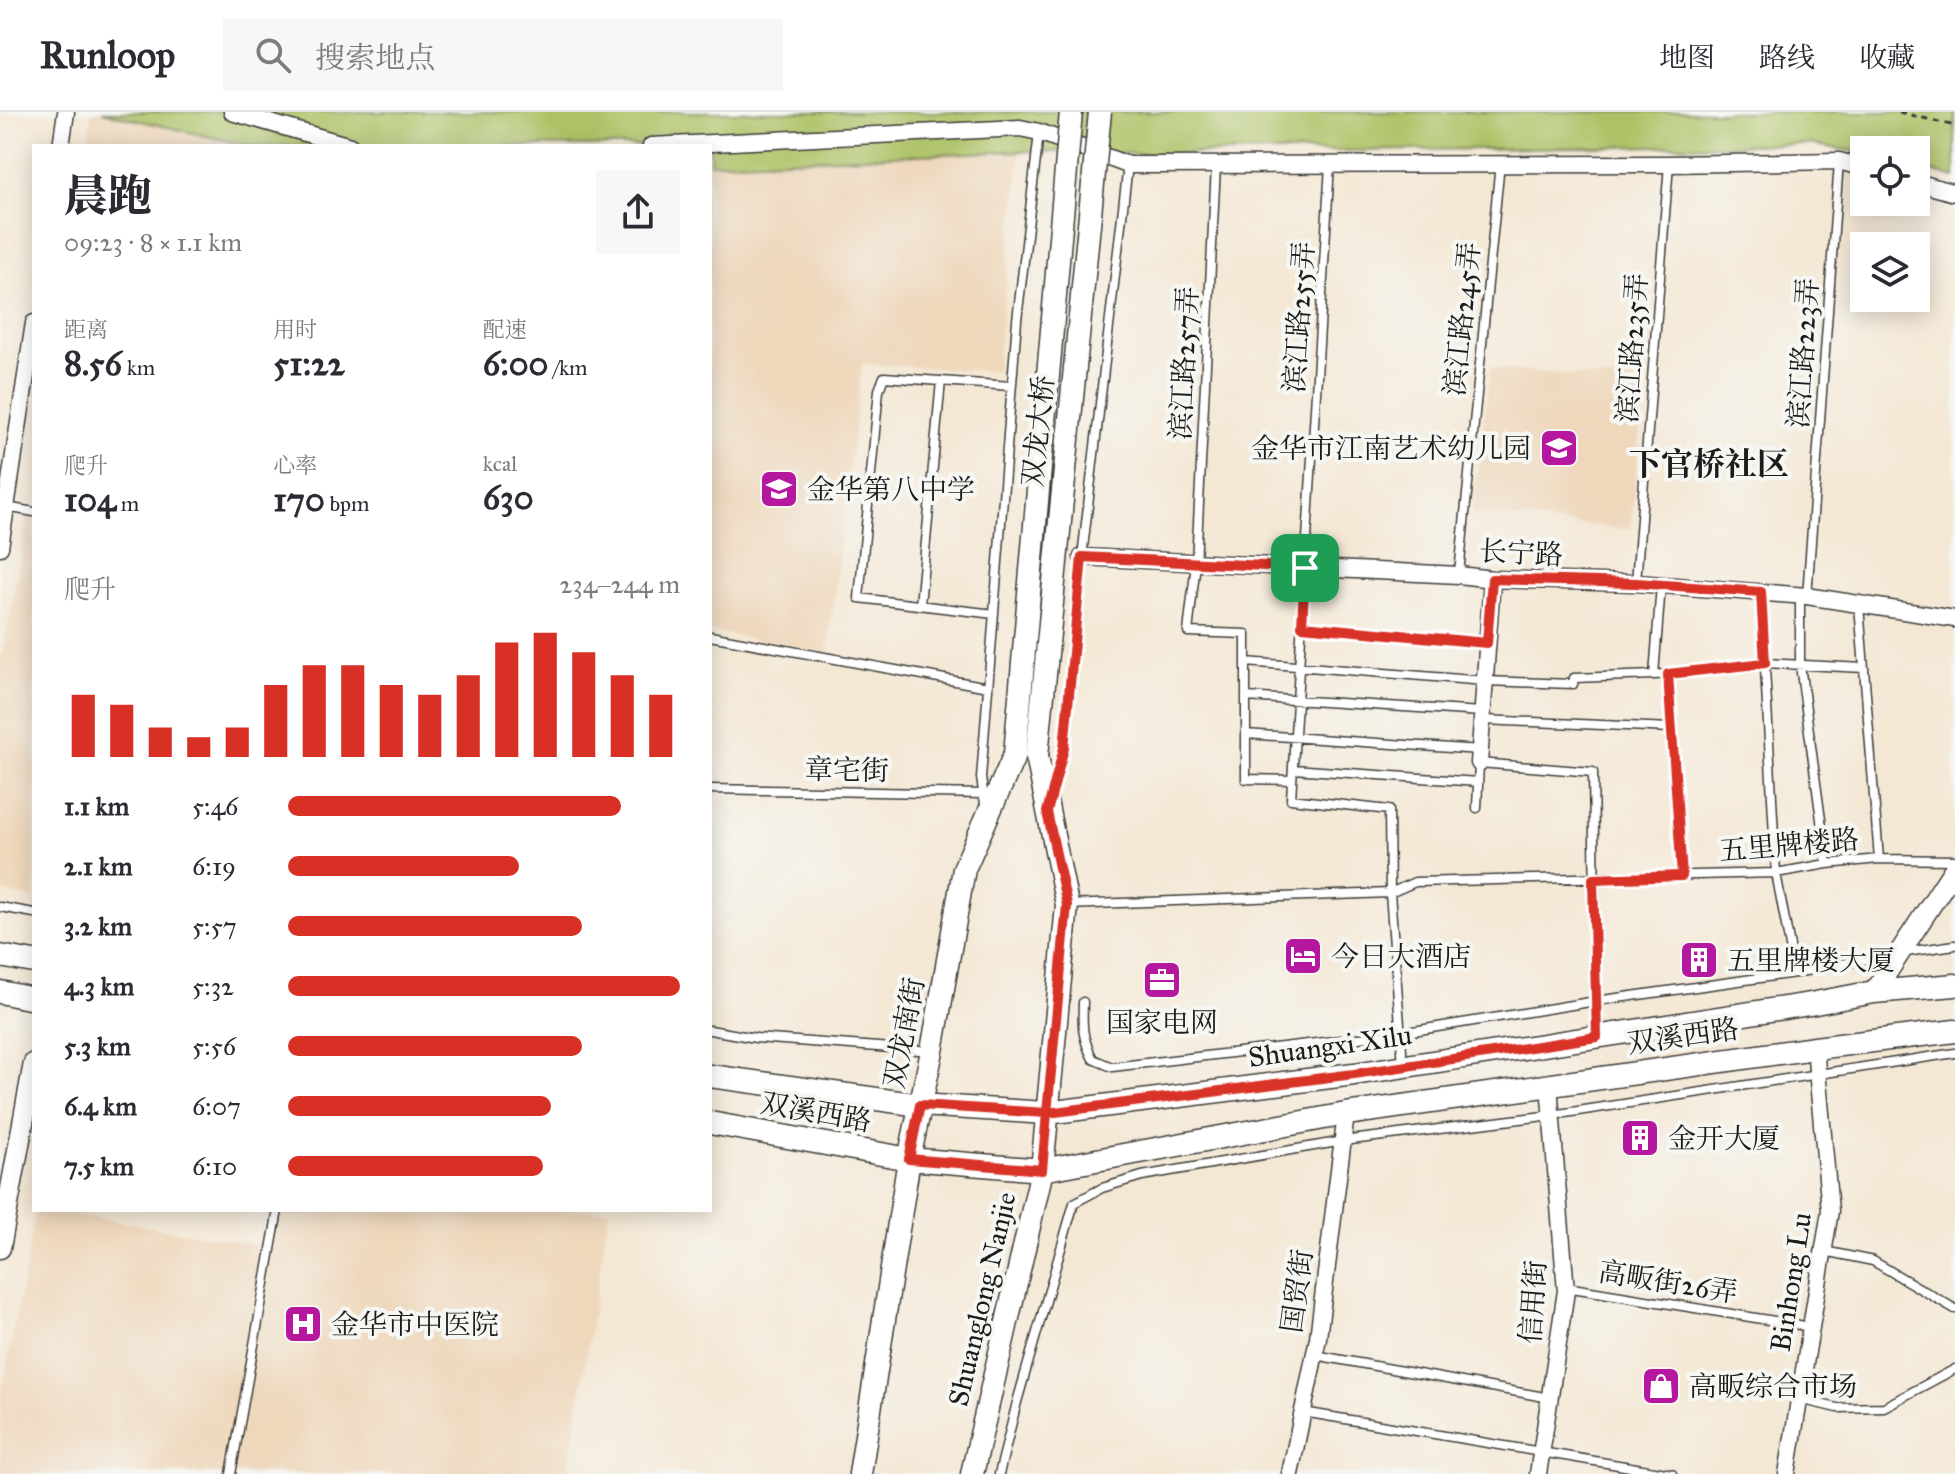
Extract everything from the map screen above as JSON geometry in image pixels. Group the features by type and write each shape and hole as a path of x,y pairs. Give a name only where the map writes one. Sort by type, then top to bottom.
{"main road":[{"name":"双龙大桥","path":"1026,755 1071,112"},
{"name":"双龙大桥","path":"1026,755 1100,112"},
{"name":"Shuanglong Nanjie","path":"972,1474 1042,1170 1067,905 1047,812 1026,755"},
{"name":"双龙南街","path":"860,1474 909,1159 932,1051 964,869 988,819 1026,755"},
{"path":"0,956 32,962"},
{"name":"Shuangxi Xilu","path":"712,1076 920,1105 1047,1113 1404,1067 1874,992 1955,985"},
{"path":"0,992 32,999"},
{"name":"双溪西路","path":"712,1123 909,1159 1042,1170 1346,1114 1955,1031"}],"street":[{"path":"61,144 66,112"},
{"path":"232,112 343,144"},
{"path":"692,144 1020,128 1128,165 1839,161 1850,164"},
{"path":"1930,186 1955,193"},
{"path":"0,547 32,336"},
{"name":"长宁路","path":"1082,557 1492,579 1636,583 1803,596 1955,619"},
{"path":"1480,757 1492,579"},
{"path":"1874,992 1955,868"},
{"name":"Binhong Lu","path":"1787,1474 1830,1211 1815,1048"},
{"path":"1,1240 7,1168 32,1071"},
{"name":"信用街","path":"1538,1474 1566,1287 1549,1085"},
{"name":"国贸街","path":"1290,1474 1314,1355 1346,1114"}],"lane":[{"path":"988,819 981,778 1011,386 1039,132"},
{"name":"滨江路223弄","path":"1827,864 1800,665 1839,161"},
{"name":"滨江路245弄","path":"1459,575 1500,163"},
{"name":"滨江路235弄","path":"1636,583 1669,164"},
{"path":"1047,812 1064,748 1082,557 1128,165"},
{"name":"滨江路255弄","path":"1292,780 1330,165"},
{"name":"滨江路257弄","path":"1216,166 1196,563 1188,632 1246,634 1246,662"},
{"path":"994,614 859,598 879,390 884,377 1011,386"},
{"path":"920,605 941,381"},
{"path":"6,507 32,512"},
{"path":"1654,675 1661,585"},
{"path":"1761,592 1776,873 1795,973"},
{"path":"1859,604 1879,859"},
{"path":"1302,626 1487,643"},
{"path":"712,636 988,687"},
{"path":"1404,1067 1390,893 1389,810 1291,799 1292,780 1246,779 1246,662 1485,681 1573,684 1574,678 1668,674 1765,663 1864,668"},
{"path":"1668,674 1682,876"},
{"path":"1246,697 1672,728"},
{"path":"1246,734 1295,736 1593,772 1597,1037"},
{"path":"1477,808 1480,757"},
{"path":"1293,769 1478,782"},
{"name":"章宅街","path":"712,789 984,794"},
{"name":"五里牌楼路","path":"1067,905 1390,893 1415,882 1776,873 1879,859 1955,860"},
{"path":"0,907 32,913"},
{"path":"1083,1002 1085,1044 1093,1059 1112,1067 1401,1033 1795,973 1955,945"},
{"path":"712,1030 756,1038 932,1051"},
{"path":"999,1474 1074,1203 1102,1188 1142,1176 1343,1141 1552,1115 1955,1053"},
{"path":"231,1474 278,1212"},
{"path":"1824,1251 1873,1261 1955,1309"},
{"name":"高畈街26弄","path":"1566,1287 1811,1327"},
{"path":"1314,1355 1550,1398"},
{"path":"1799,1399 1837,1408 1884,1407 1955,1369"},
{"path":"1303,1412 1672,1474"}],"path":[{"path":"1899,112 1955,126"}],"shaded area":[{"path":"92,112 102,112 241,144 87,144"},
{"name":"金华第八中学","path":"1021,151 996,371 862,364 827,653 712,631 712,163"},
{"name":"金华市江南艺术幼儿园","path":"1490,368 1644,382 1631,528 1472,514"},
{"path":"28,515 32,516 32,898 0,892 0,655 3,654"},
{"name":"金华市中医院","path":"36,1212 62,1212 263,1246 269,1212 609,1212 568,1474 0,1474 0,1403"}],"green space":[{"path":"102,112 1955,112 1955,178 1930,171 1930,136 1850,136 1850,151 1809,144 1140,154 1021,151 712,163 712,144 241,144"}],"place":[{"name":"金华市江南艺术幼儿园","path":"1559,448"},
{"name":"金华第八中学","path":"779,489"},
{"name":"今日大酒店","path":"1303,956"},
{"name":"五里牌楼大厦","path":"1699,960"},
{"name":"国家电网","path":"1162,980"},
{"name":"金开大厦","path":"1640,1138"},
{"name":"金华市中医院","path":"303,1324"},
{"name":"高畈综合市场","path":"1661,1386"}],"district":[{"name":"下官桥社区","path":"1709,464"}],"route":[{"path":"1305,568 1082,557 1064,748 1047,812 1067,905 1047,1113 920,1105 909,1159 1042,1170 1047,1113 1354,1074 1597,1037 1593,879 1682,876 1668,674 1765,663 1761,592 1636,583 1492,579 1487,643 1302,626 1305,568"}]}
